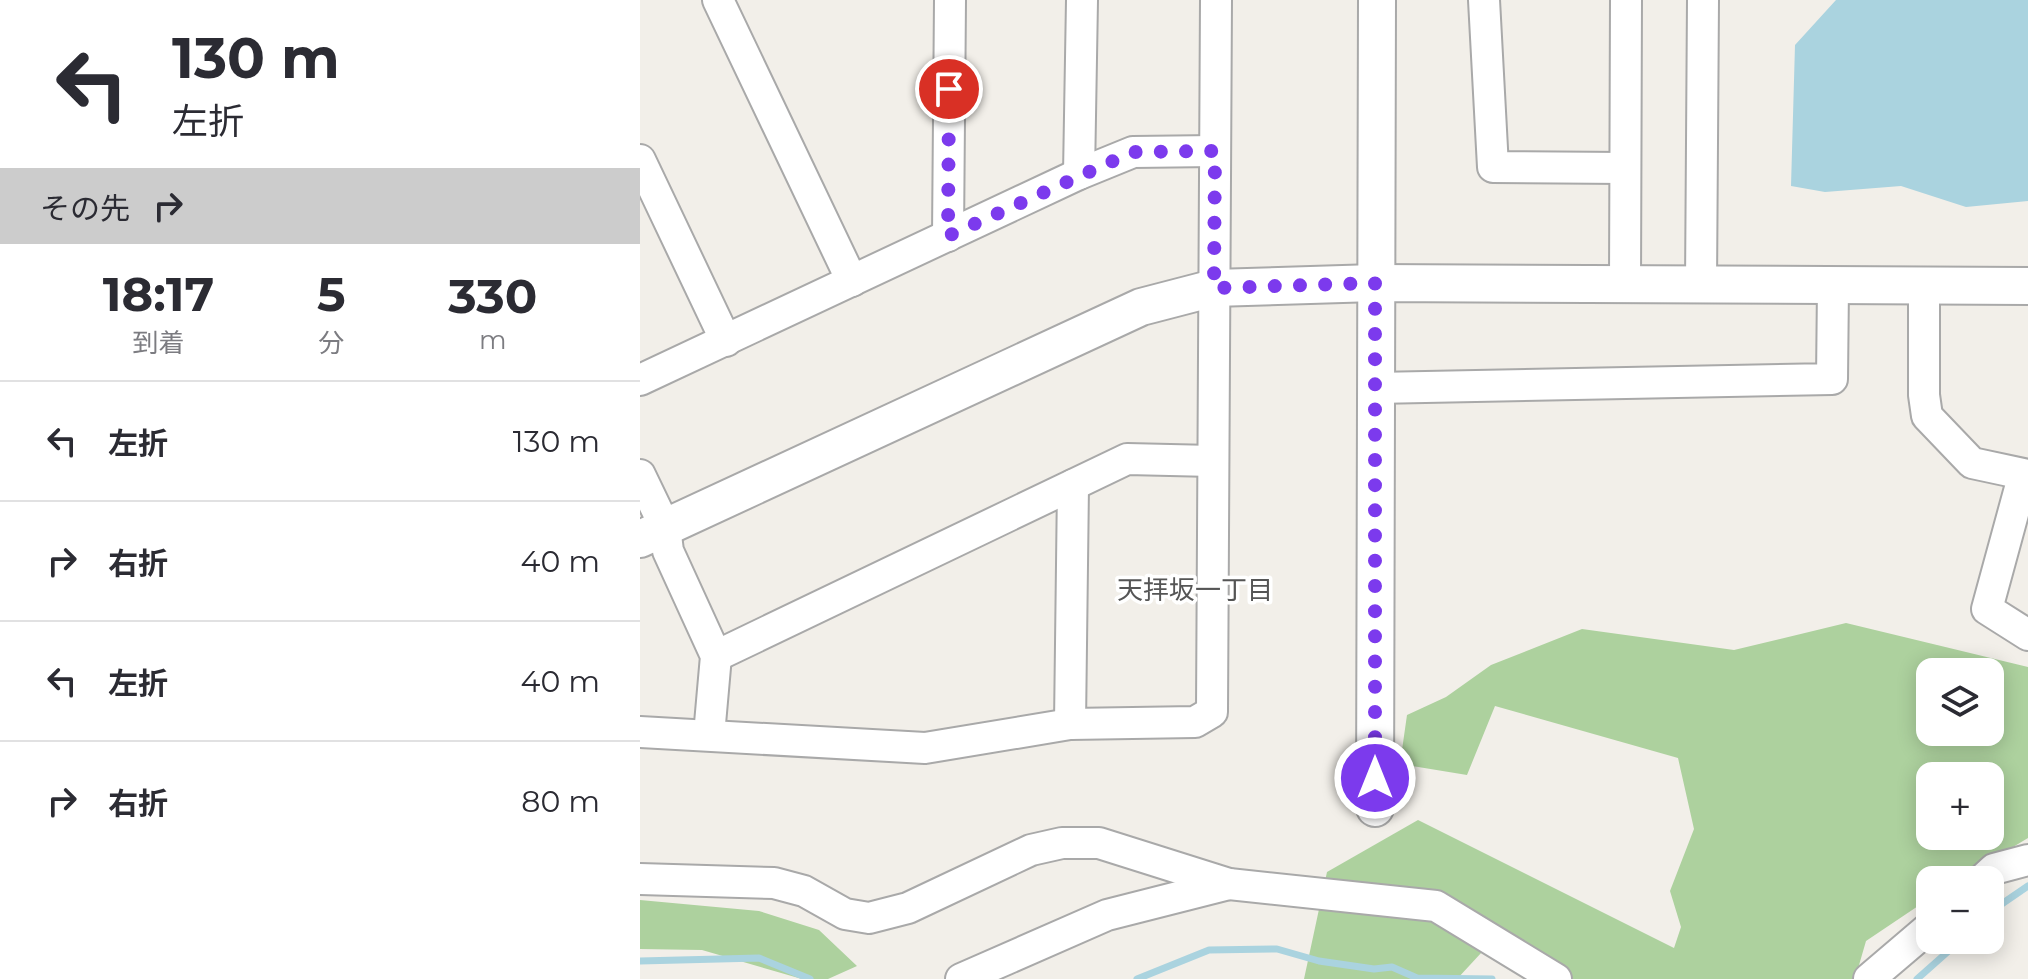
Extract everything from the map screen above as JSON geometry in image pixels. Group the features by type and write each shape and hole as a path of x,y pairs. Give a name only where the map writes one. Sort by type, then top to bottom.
{"street":[{"path":"718,0 852,281"},
{"path":"948,236 950,0"},
{"path":"1079,174 1082,0"},
{"path":"640,732 925,748 1070,724 1195,722 1212,712 1216,0"},
{"path":"1375,808 1377,0"},
{"path":"1484,0 1493,167 1625,168"},
{"path":"1625,283 1626,0"},
{"path":"1701,285 1703,0"},
{"path":"640,380 1079,174 1133,152 1215,151"},
{"path":"640,160 726,341"},
{"path":"653,533 1141,307 1214,288 1375,283 2028,286"},
{"path":"1375,388 1832,379 1833,286"},
{"path":"1924,287 1924,395 1927,416 1972,463 2025,476 1987,609 2028,635"},
{"path":"716,656 1127,459 1213,461"},
{"path":"640,475 653,533 668,551 716,656 709,735"},
{"path":"1070,724 1073,485"},
{"path":"640,879 774,883 804,891 845,914 869,918 908,908 1031,850 1062,843 1099,843 1229,884 1436,906 1556,979"},
{"path":"2004,866 2028,860"},
{"path":"961,979 1107,915 1229,884"},
{"path":"1874,977 1916,940"}],"green space":[{"path":"1846,623 1991,658 1916,658 1916,746 2004,746 2004,661 2028,667 2028,838 1981,866 1916,866 1916,907 1866,941 1855,979 1568,979 1494,939 1457,979 1304,979 1327,872 1418,820 1674,948 1681,927 1670,891 1694,829 1678,758 1495,706 1467,775 1400,764 1407,715 1446,697 1491,665 1582,629 1734,650"},
{"path":"640,900 759,911 819,930 857,966 828,979 802,979 702,950 640,949"}],"water":[{"path":"1836,0 2028,0 2028,201 1966,207 1901,186 1825,192 1791,186 1795,45"}],"waterway":[{"path":"2004,902 2028,886"},
{"path":"1137,979 1209,950 1277,949 1319,961 1374,969 1392,967 1417,978 1492,979"},
{"path":"1917,979 1945,954"},
{"path":"640,961 759,958 810,979"}],"district":[{"name":"天拝坂一丁目","path":"1195,590"}],"route":[{"path":"949,89 948,236 1133,152 1215,151 1214,288 1375,283 1375,778"}]}
